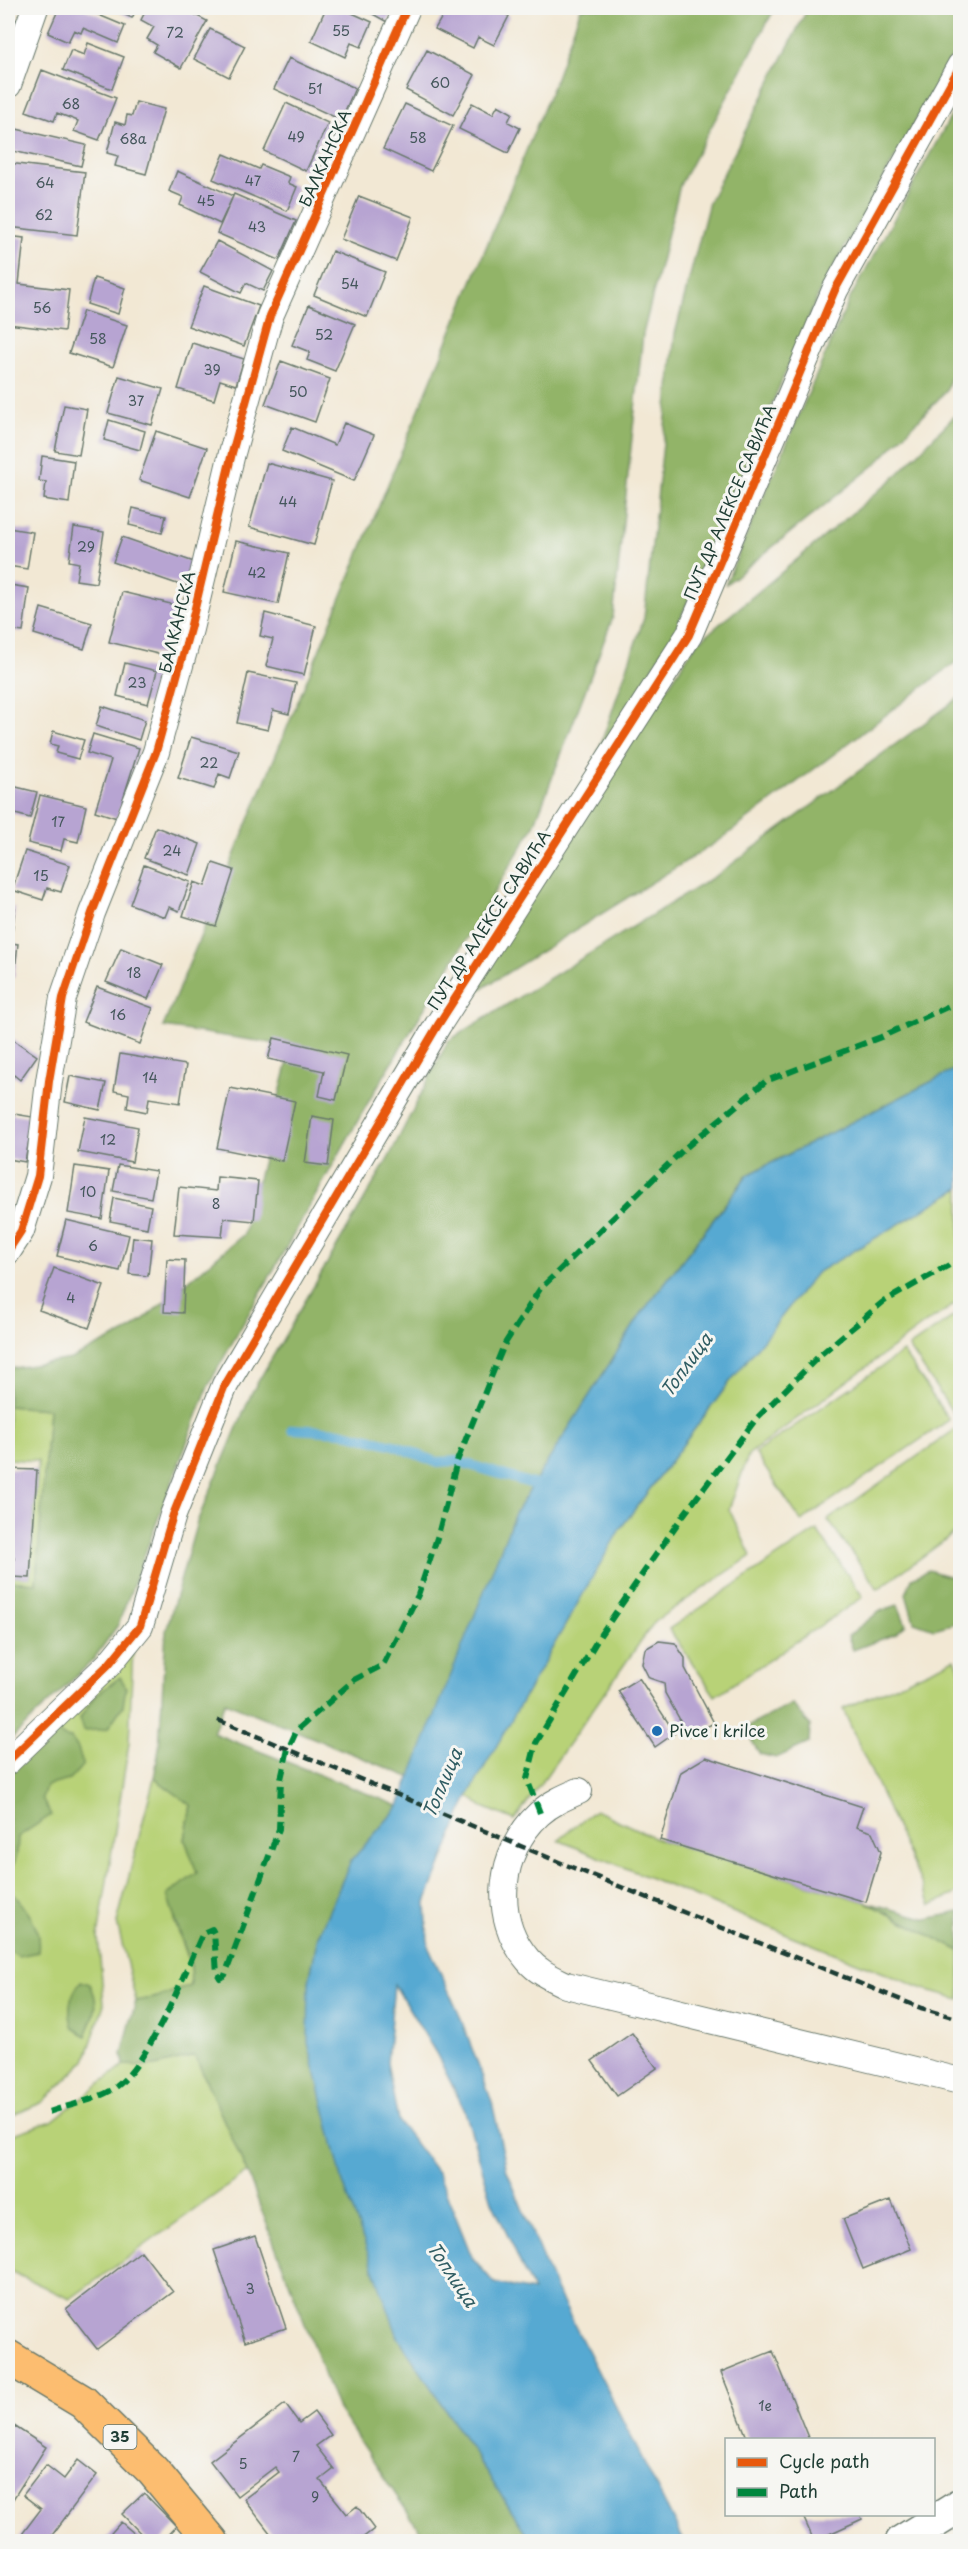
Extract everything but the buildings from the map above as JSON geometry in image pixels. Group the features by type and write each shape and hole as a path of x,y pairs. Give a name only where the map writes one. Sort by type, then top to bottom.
{"main road":[{"name":"35","path":"8,2357 82,2402 153,2471 212,2541"}],"street":[{"path":"8,85 35,8"},
{"name":"БАЛКАНСКА","path":"8,1251 21,1231 38,1176 49,1081 63,998 92,913 156,752 190,629 232,453 270,316 407,8"},
{"name":"ПУТ ДР АЛЕКСЕ САВИЋА","path":"8,1761 109,1664 140,1626 173,1515 225,1384 438,1025 689,635 835,290 960,66"},
{"path":"579,1791 550,1805 527,1826 508,1862 504,1882 507,1923 516,1945 529,1962 545,1975 566,1985 960,2081"},
{"path":"902,2541 960,2506"}],"green space":[{"path":"581,8 775,8 680,185 643,334 613,617 534,826 373,1094 209,1384 118,1625 93,1660 8,1742 8,1581 36,1583 49,1409 8,1406 8,1369 71,1359 132,1329 244,1234 292,1046 163,1027 553,86"},
{"path":"808,8 960,8 960,42 820,291 676,629 593,767 644,618 675,334 709,202"},
{"path":"960,100 960,350 946,391 877,463 725,585 849,300"},
{"path":"960,410 960,659 720,840 462,1001 696,644 894,478"},
{"path":"960,697 960,1067 747,1175 641,1314 515,1513 412,1778 225,1702 213,1733 399,1806 351,1861 318,1936 309,1982 398,2337 531,2541 427,2541 337,2408 247,2172 195,2056 155,2066 124,2065 122,2054 136,2001 154,1998 191,1986 190,1963 167,1895 197,1873 185,1840 191,1805 154,1778 159,1749 166,1631 197,1522 252,1392 388,1159 448,1041 717,875"},
{"path":"960,1188 960,1301 926,1323 749,1454 729,1509 751,1556 655,1621 515,1820 483,1807 468,1796 620,1529 729,1383 816,1273"},
{"path":"960,1312 960,1412 955,1416 909,1347"},
{"path":"903,1352 949,1420 801,1521 755,1453"},
{"path":"8,1406 49,1409 36,1583 8,1581 8,1577 30,1577 38,1461 8,1459"},
{"path":"960,1426 960,1529 878,1589 828,1520"},
{"path":"817,1530 863,1597 715,1696 669,1629"},
{"path":"928,1570 951,1577 960,1590 959,1622 934,1629 914,1622 906,1594 912,1578"},
{"path":"898,1605 906,1625 895,1634 853,1650 848,1636 880,1611"},
{"path":"133,1648 129,1743 98,1937 104,2004 85,2061 43,2102 8,2117 8,1773"},
{"path":"955,1659 960,1671 960,1892 931,1905 843,1709"},
{"path":"120,1677 126,1687 123,1706 107,1729 84,1731 80,1718 94,1697"},
{"path":"792,1704 810,1725 809,1743 776,1758 760,1754 748,1735 749,1726"},
{"path":"54,1729 65,1737 71,1738 78,1748 83,1765 69,1780 46,1786 42,1798 51,1815 18,1837 17,1855 8,1878 8,1773"},
{"path":"154,1778 191,1805 185,1840 198,1873 174,1920 190,1963 191,1986 154,1998 136,2001 117,1923"},
{"path":"595,1810 660,1840 866,1902 960,1951 960,1999 924,1989 558,1840"},
{"path":"15,1895 30,1915 36,1928 38,1952 18,1956 8,1949 8,1897"},
{"path":"866,1902 927,1919 960,1912 960,1951"},
{"path":"81,1981 90,1984 96,2005 86,2036 73,2028 70,2015 70,2003"},
{"path":"195,2055 247,2172 70,2299 8,2270 8,2136 52,2121 124,2065 155,2066"}],"water":[{"name":"Топлица","path":"960,1067 960,1188 816,1273 729,1383 620,1529 468,1796 426,1902 428,1945 459,2014 492,2102 507,2171 551,2279 684,2541 531,2541 398,2337 343,2183 308,2043 309,1982 318,1936 351,1861 399,1806 515,1513 641,1314 748,1175","holes":["394,1984 436,2053 465,2111 492,2201 533,2291 494,2283 472,2257 439,2175 398,2121 387,2063"]}],"waterway":[{"path":"292,1429 341,1432 394,1445 436,1462 457,1461 546,1488"}],"railway":[{"path":"218,1720 559,1862 921,2008 960,2019"}],"marked path":[{"path":"49,2112 103,2094 124,2080 138,2063 164,2019 203,1933 212,1929 217,1973 220,1978 225,1975 279,1829 281,1779 288,1749 297,1730 354,1680 383,1665 418,1595 438,1535 457,1461 504,1345 540,1289 684,1149 766,1081 881,1037 960,1001"},
{"path":"540,1813 527,1779 536,1743 601,1634 682,1517 756,1419 820,1355 883,1302 960,1259"}],"cycle path":[{"path":"8,1251 21,1231 38,1176 49,1081 63,998 92,913 156,752 190,629 232,453 270,316 407,8"},
{"path":"8,1761 109,1664 140,1626 173,1515 225,1385 438,1025 689,635 835,290 960,66"}],"place":[{"name":"Pivce i krilce","path":"657,1731"}]}
